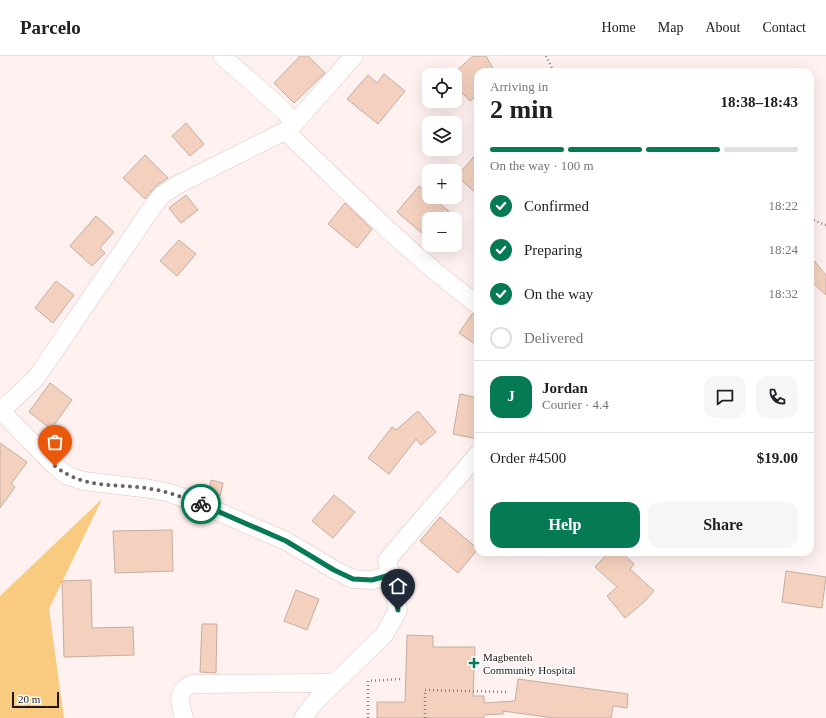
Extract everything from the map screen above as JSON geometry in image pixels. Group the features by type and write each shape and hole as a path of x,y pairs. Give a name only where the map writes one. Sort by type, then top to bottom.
{"street":[{"path":"222,56 284,111 290,127 377,221 474,302"},
{"path":"354,56 290,127 177,185 162,195 36,378 1,411 55,466 68,476 84,482 151,489 196,502 286,541 334,570 353,579 372,580 390,575"},
{"path":"303,718 333,683 384,635 398,610 387,560 474,459"},
{"path":"184,718 179,699 181,692 192,684 333,683"}],"path":[{"path":"546,56 552,68"},
{"path":"814,220 826,225"},
{"path":"368,718 368,681 401,679"},
{"path":"425,718 425,690 509,692"}],"shaded area":[{"path":"102,499 49,609 64,718 0,718 0,596"}],"building":[{"path":"300,56 308,56 325,73 294,103 274,83"},
{"path":"473,56 486,56 493,68 474,68 474,98 470,101 462,93 462,68 460,68"},
{"path":"384,74 405,91 378,124 347,99 368,75 377,83"},
{"path":"186,123 204,144 190,156 172,136"},
{"path":"145,155 168,178 156,186 145,199 123,178"},
{"path":"474,157 474,191 462,181 462,170"},
{"path":"419,186 422,188 422,204 440,204 450,212 422,212 422,233 397,212"},
{"path":"186,195 198,210 181,223 169,208"},
{"path":"345,203 372,229 357,248 328,224"},
{"path":"96,216 114,232 100,248 105,253 92,266 70,246"},
{"path":"179,240 196,254 177,276 160,261"},
{"path":"814,261 826,275 826,295 814,284"},
{"path":"56,281 74,295 53,323 35,308"},
{"path":"472,314 474,314 474,343 459,333"},
{"path":"50,383 72,400 51,429 29,412"},
{"path":"460,394 474,397 474,438 453,434"},
{"path":"418,411 436,432 421,445 416,439 389,474 368,458 392,427 396,430"},
{"path":"0,443 27,462 11,484 15,487 0,508"},
{"path":"211,480 223,483 220,496 208,493"},
{"path":"334,495 355,512 333,538 312,521"},
{"path":"440,517 474,546 474,554 458,573 420,541"},
{"path":"172,530 173,571 115,573 113,531"},
{"path":"605,556 625,556 634,564 630,569 654,591 644,602 625,618 607,596 617,587 595,567"},
{"path":"786,571 826,577 822,608 782,602"},
{"path":"91,580 92,628 133,627 134,655 64,657 62,581"},
{"path":"296,590 319,599 307,630 284,621"},
{"path":"202,624 217,624 216,673 200,672"},
{"path":"407,635 433,636 433,647 475,647 473,696 484,696 484,703 515,701 518,679 628,694 627,708 613,706 611,718 554,718 503,711 503,714 484,715 484,718 377,718 377,702 405,702"}],"way so far":[{"path":"55,466 68,476 84,482 151,489 170,493 201,504"}],"place":[{"name":"Magbenteh Community Hospital","path":"474,663"}],"route":[{"path":"201,504 218,510 286,541 334,570 353,579 372,580 390,575 398,610"}]}
